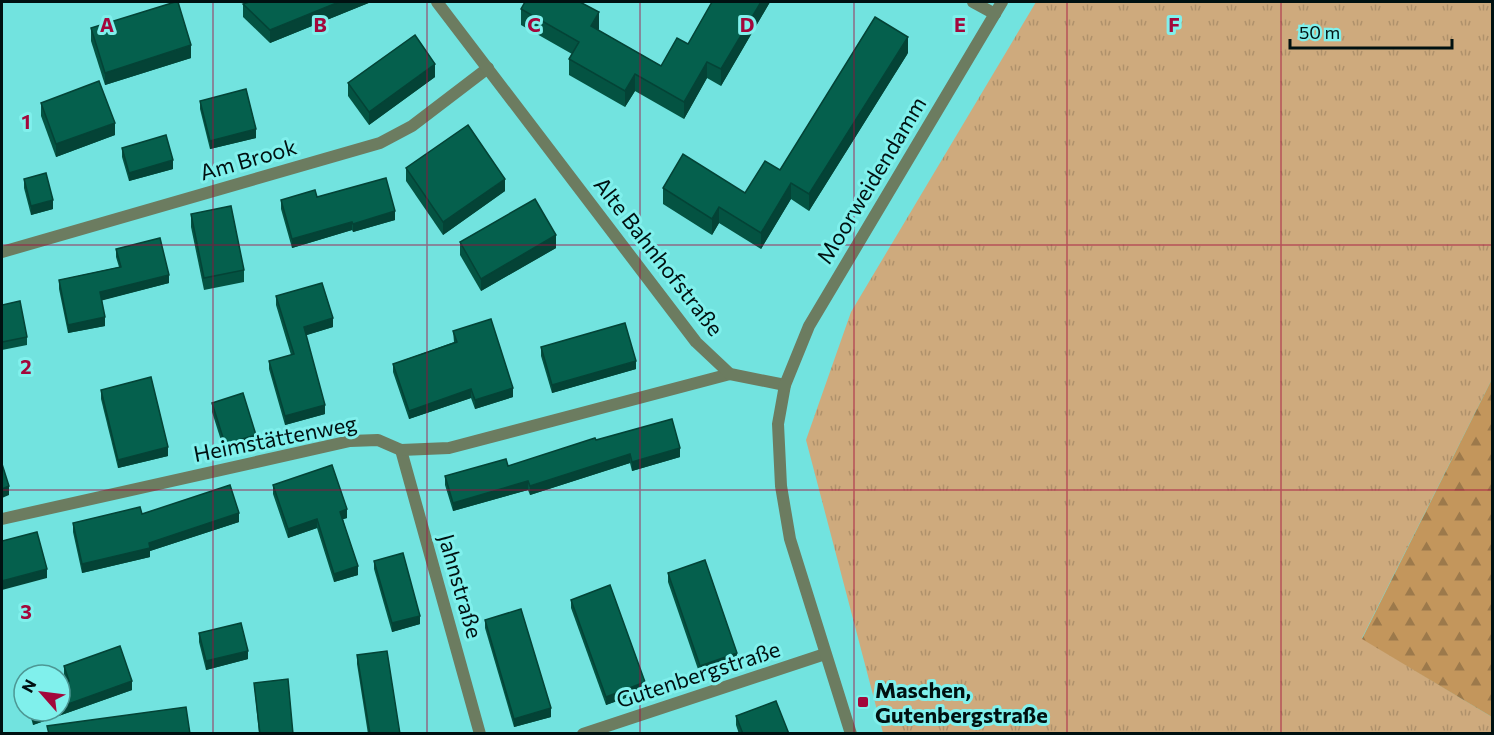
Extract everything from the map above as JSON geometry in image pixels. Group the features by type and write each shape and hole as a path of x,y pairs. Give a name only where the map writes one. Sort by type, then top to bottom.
{"street":[{"name":"Alte Bahnhofstraße","path":"437,2 696,342 730,374"},
{"path":"973,2 995,14"},
{"name":"Moorweidendamm","path":"786,385 809,326 1002,2"},
{"name":"Am Brook","path":"2,252 380,143 412,126 488,68"},
{"path":"730,374 786,385 778,424 781,486 790,539 851,734"},
{"name":"Heimstättenweg","path":"2,519 350,441 378,440 401,450 449,448 730,374"},
{"name":"Jahnstraße","path":"401,450 480,734"},
{"name":"Gutenbergstraße","path":"583,734 825,654"}],"green space":[{"path":"1036,2 1492,2 1492,379 1362,638 1492,717 1492,733 883,733 806,440 851,312"},
{"path":"1492,379 1492,717 1362,639"}],"building":[{"path":"178,2 191,45 105,73 91,28"},
{"path":"249,2 339,2 270,30 243,4"},
{"path":"525,2 580,2 599,12 591,26 661,66 677,38 688,44 712,2 761,2 721,69 707,62 684,102 635,74 625,91 569,59 579,42 521,9"},
{"path":"875,17 908,37 809,194 791,183 761,233 719,207 712,219 663,188 683,154 745,193 765,161 780,170"},
{"path":"415,35 435,64 369,112 348,83"},
{"path":"99,81 115,123 56,144 41,103"},
{"path":"246,89 256,129 210,141 200,101"},
{"path":"468,125 505,179 443,222 406,168"},
{"path":"166,135 173,160 129,173 122,148"},
{"path":"46,173 53,200 31,206 24,179"},
{"path":"386,178 395,211 292,239 281,200 315,190 317,197"},
{"path":"535,199 556,235 481,279 460,242"},
{"path":"231,206 244,270 204,278 191,214"},
{"path":"160,238 169,275 100,292 105,317 68,325 59,280 121,267 116,249"},
{"path":"322,283 333,318 304,327 325,405 285,416 269,361 294,354 276,296"},
{"path":"20,301 27,337 2,342 2,305"},
{"path":"491,319 513,388 475,400 471,389 409,411 393,364 457,342 453,331"},
{"path":"625,323 636,361 552,385 541,347"},
{"path":"151,377 168,447 118,460 101,390"},
{"path":"243,393 256,435 225,444 212,403"},
{"path":"672,419 680,448 632,462 630,454 530,486 528,481 453,503 445,476 506,459 508,466 595,438 596,440"},
{"path":"2,464 9,486 2,489"},
{"path":"332,465 347,509 340,512 358,566 334,574 317,519 288,529 273,485"},
{"path":"230,485 239,513 149,543 150,548 82,564 73,523 140,507 142,514"},
{"path":"37,532 47,569 2,581 2,541"},
{"path":"403,553 420,616 392,623 374,561"},
{"path":"705,560 737,653 700,666 668,573"},
{"path":"610,585 645,682 606,697 571,600"},
{"path":"521,609 551,708 514,719 485,620"},
{"path":"241,623 248,651 206,661 199,633"},
{"path":"120,646 132,681 72,703 72,663"},
{"path":"387,651 400,734 370,734 357,655"},
{"path":"288,679 293,734 260,734 254,683"},
{"path":"776,701 789,734 743,734 736,716"},
{"path":"186,707 190,734 49,734 47,726"}],"place":[{"name":"Maschen, Gutenbergstraße","path":"863,702"}]}
